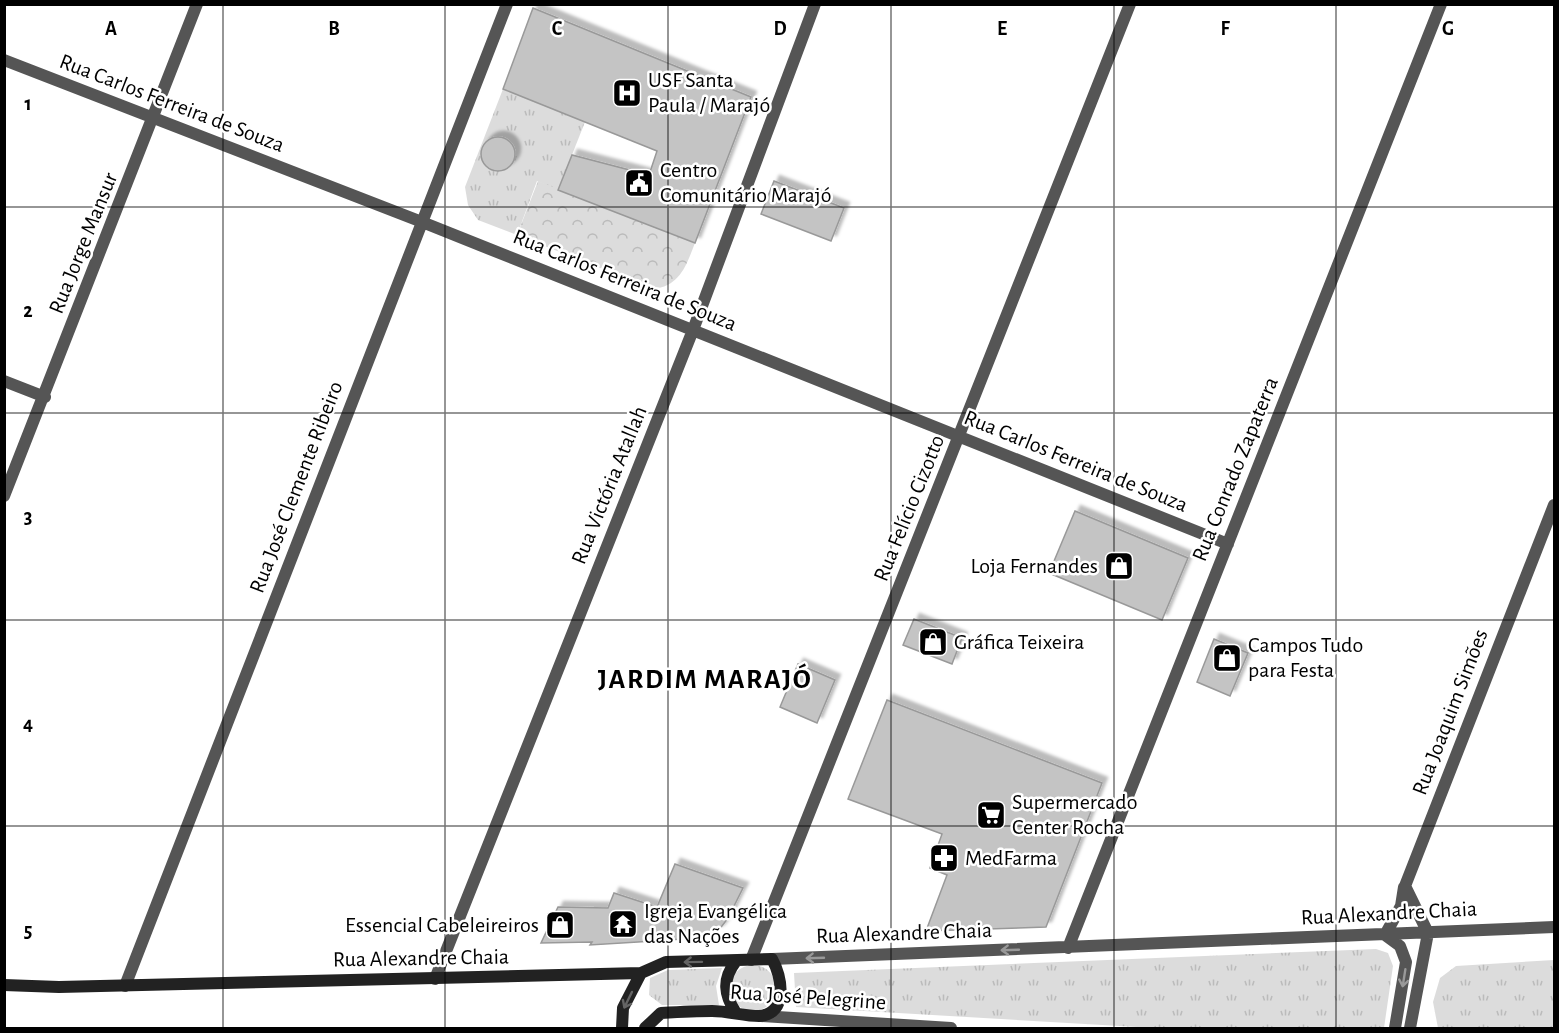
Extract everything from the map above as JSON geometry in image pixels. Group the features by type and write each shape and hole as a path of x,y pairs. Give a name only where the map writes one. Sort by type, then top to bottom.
{"street":[{"name":"Rua Jorge Mansur","path":"4,496 155,118 197,4"},
{"name":"Rua José Clemente Ribeiro","path":"125,986 507,4"},
{"name":"Rua Victória Atallah","path":"435,979 693,330 815,4"},
{"name":"Rua Felício Cizotto","path":"751,960 1130,4"},
{"name":"Rua Conrado Zapaterra","path":"1068,948 1441,4"},
{"name":"Rua Carlos Ferreira de Souza","path":"4,60 422,222 1228,544"},
{"path":"4,381 45,397"},
{"name":"Rua Joaquim Simões","path":"1385,935 1401,906 1405,886 1554,505"},
{"path":"1405,886 1428,933 1410,1029"},
{"name":"Rua Alexandre Chaia","path":"4,985 125,986 641,973 666,962 1068,948 1554,927"},
{"path":"1385,935 1400,946 1406,962 1395,1029"},
{"path":"761,1016 775,1007 782,992 780,976 772,959"},
{"path":"736,961 726,981 725,991 736,1013"},
{"path":"622,1029 623,1008 641,973"},
{"name":"Rua José Pelegrine","path":"645,1029 646,1024 661,1013 714,1011 951,1029"}],"green space":[{"path":"503,89 585,122 558,190 537,181 517,235 478,220 468,205 465,187"},
{"path":"538,181 695,243 681,274 670,284 653,289 517,235"},
{"path":"1376,949 1388,953 1393,966 1384,1028 1154,1028 796,1007 794,973"},
{"path":"1554,960 1554,1028 1438,1028 1433,1002 1440,978 1456,966"},
{"path":"753,965 769,972 776,988 769,1004 753,1011 737,1004 730,988 737,972"},
{"path":"722,968 716,986 719,1005 662,1005 649,995 650,978 668,970"}],"building":[{"name":"USF Santa Paula / Marajó","path":"533,8 751,97 695,243 558,190 572,155 649,175 657,151 503,89"},
{"path":"498,137 510,142 515,154 510,166 498,171 486,166 481,154 486,142"},
{"path":"774,181 844,208 831,241 761,214"},
{"name":"Loja Fernandes","path":"1075,511 1188,558 1162,620 1049,573"},
{"name":"Gráfica Teixeira","path":"914,619 962,638 952,664 903,645"},
{"path":"1214,639 1248,653 1230,696 1197,682"},
{"path":"798,664 835,680 817,723 780,707"},
{"name":"Supermercado Center Rocha","path":"887,700 1102,783 1046,927 926,931 947,875 930,868 942,834 848,799"},
{"path":"675,864 743,888 728,918 719,930 698,938 590,945 592,942 541,943 558,907 608,908 614,893 657,907"}],"place":[{"name":"USF Santa Paula / Marajó","path":"627,93"},
{"name":"Centro Comunitário Marajó","path":"639,183"},
{"name":"Loja Fernandes","path":"1119,566"},
{"name":"Gráfica Teixeira","path":"933,642"},
{"name":"Campos Tudo para Festa","path":"1227,658"},
{"name":"Supermercado Center Rocha","path":"991,815"},
{"name":"MedFarma","path":"944,858"},
{"name":"Igreja Evangélica das Nações","path":"623,924"},
{"name":"Essencial Cabeleireiros","path":"560,925"}],"district":[{"name":"JARDIM MARAJÓ","path":"705,680"}]}
